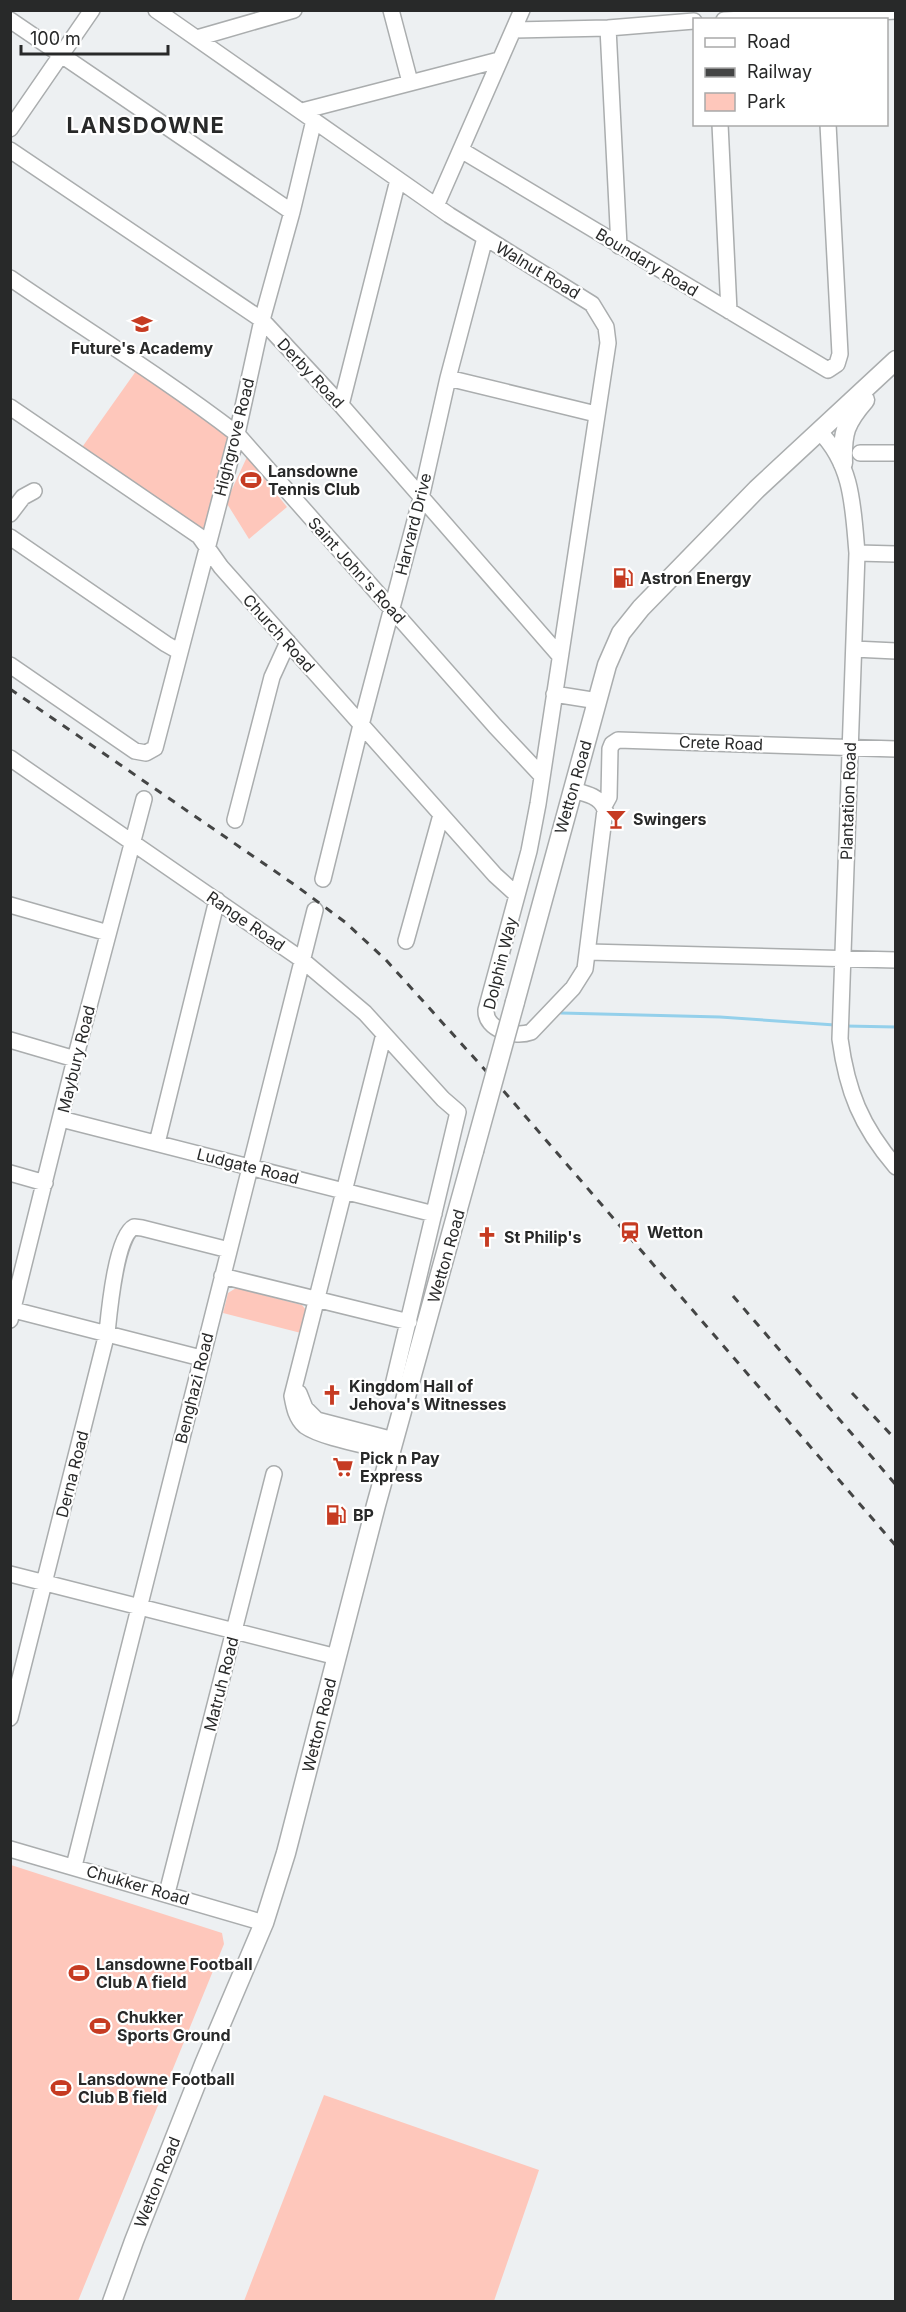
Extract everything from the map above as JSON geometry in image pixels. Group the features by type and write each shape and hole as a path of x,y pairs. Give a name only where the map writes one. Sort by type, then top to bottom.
{"main road":[{"name":"Wetton Road","path":"112,2301 219,2028 264,1923 286,1853 393,1446 612,651 626,625 712,533 892,363"},
{"path":"843,463 843,441 847,422 883,380 892,363"},
{"name":"Wetton Road","path":"106,2301 134,2241"}],"street":[{"path":"10,129 92,10"},
{"name":"Walnut Road","path":"156,10 436,206 484,238 576,293 592,304 600,315 606,327 608,343 554,694"},
{"path":"197,38 294,10"},
{"path":"390,10 410,82"},
{"path":"436,206 522,10"},
{"path":"763,18 896,11"},
{"path":"10,20 292,212"},
{"path":"514,30 608,28 693,21"},
{"path":"608,28 619,246"},
{"path":"308,115 410,82 499,60"},
{"name":"Highgrove Road","path":"10,666 135,751 141,753 151,751 157,744 206,545 237,434 262,320 292,212 308,115"},
{"path":"720,126 729,311"},
{"name":"Boundary Road","path":"461,150 828,370 839,360 840,354 828,126"},
{"name":"Derby Road","path":"10,150 262,320 341,405 560,656"},
{"path":"341,405 398,180"},
{"name":"Harvard Drive","path":"323,879 361,724 421,498 448,378 484,238"},
{"name":"Saint John's Road","path":"10,278 141,367 185,394 237,434 542,776"},
{"path":"448,378 596,414"},
{"name":"Church Road","path":"10,407 199,536 221,567 495,876 517,895"},
{"name":"Plantation Road","path":"819,431 833,446 843,463 854,515 856,553 839,1021 845,1073 859,1112 877,1142 896,1167"},
{"path":"860,453 896,453"},
{"path":"10,514 23,497 34,491"},
{"path":"10,537 180,652"},
{"path":"856,553 896,554"},
{"path":"235,820 272,677 288,642"},
{"path":"854,649 896,651"},
{"path":"554,694 598,701"},
{"name":"Dolphin Way","path":"554,694 529,851 486,1010 487,1019 496,1029 521,1034 531,1032 579,980 585,969 604,824 604,806"},
{"name":"Crete Road","path":"604,806 609,796 610,749 612,744 618,740 896,749"},
{"name":"Range Road","path":"10,758 301,959 343,993 458,1112 434,1214"},
{"path":"572,790 594,797 604,806"},
{"name":"Maybury Road","path":"11,1313 131,842 144,799"},
{"path":"405,942 441,815"},
{"path":"157,1143 217,900"},
{"path":"10,904 108,933"},
{"name":"Benghazi Road","path":"74,1866 315,910"},
{"path":"588,952 896,960"},
{"path":"384,1034 292,1396 294,1410 306,1426 328,1435 393,1446"},
{"path":"10,1040 75,1059"},
{"name":"Ludgate Road","path":"62,1119 434,1214"},
{"path":"10,1173 45,1183"},
{"path":"393,1385 434,1214"},
{"name":"Derna Road","path":"10,1718 107,1333 113,1286 124,1238 134,1227 229,1250"},
{"path":"222,1276 409,1322"},
{"path":"11,1313 107,1333 201,1358"},
{"name":"Matruh Road","path":"167,1893 274,1474"},
{"path":"10,1574 337,1657"},
{"name":"Chukker Road","path":"10,1849 264,1923"}],"green space":[{"path":"141,364 237,430 206,545 78,453"},
{"name":"Lansdowne Tennis Club","path":"247,457 287,507 249,539 226,502"},
{"path":"236,1288 302,1305 307,1311 301,1333 223,1313 228,1293"},
{"name":"Chukker Sports Ground","path":"11,1865 222,1933 224,1944 78,2301 11,2301"},
{"path":"324,2095 539,2170 494,2301 244,2301"}],"waterway":[{"path":"561,1013 720,1017 835,1025"},
{"path":"845,1026 896,1027"}],"railway":[{"path":"10,689 295,885 345,922 386,960 495,1081 896,1546"},
{"path":"733,1296 896,1485"},
{"path":"852,1393 896,1440"}],"place":[{"name":"Future's Academy","path":"142,324"},
{"name":"Lansdowne Tennis Club","path":"251,480"},
{"name":"Astron Energy","path":"623,578"},
{"name":"Swingers","path":"616,819"},
{"name":"Wetton","path":"630,1232"},
{"name":"St Philip's","path":"487,1237"},
{"name":"Kingdom Hall of Jehova's Witnesses","path":"332,1395"},
{"name":"Pick n Pay Express","path":"343,1467"},
{"name":"BP","path":"336,1515"},
{"name":"Lansdowne Football Club A field","path":"79,1973"},
{"name":"Chukker Sports Ground","path":"100,2026"},
{"name":"Lansdowne Football Club B field","path":"61,2088"}],"district":[{"name":"LANSDOWNE","path":"146,125"}]}
